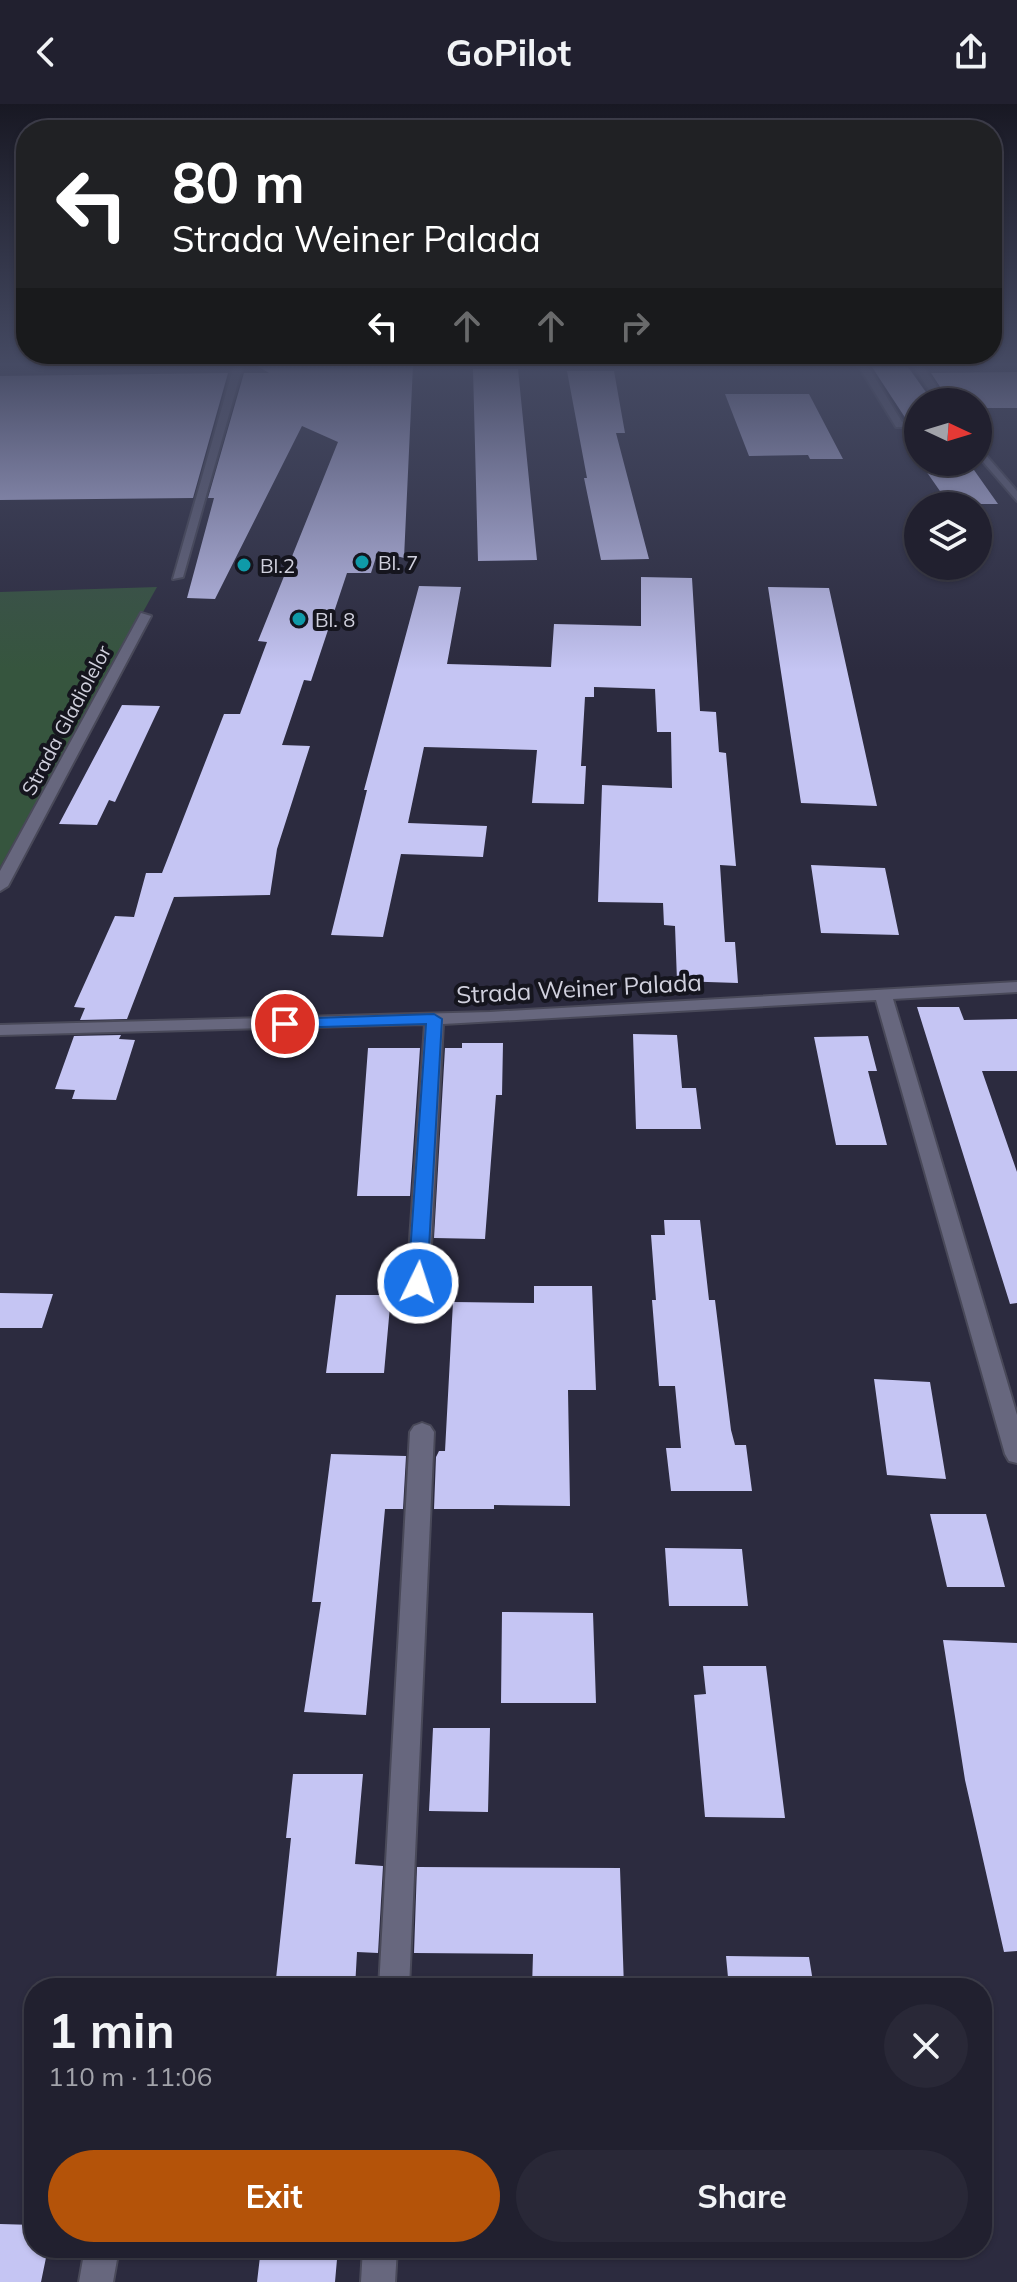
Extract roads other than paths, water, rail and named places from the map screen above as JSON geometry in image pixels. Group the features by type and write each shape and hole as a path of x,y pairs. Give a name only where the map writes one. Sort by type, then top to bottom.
{"street":[{"path":"177,577 209,467"},
{"path":"992,467 1017,498"},
{"name":"Strada Gladiolelor","path":"0,886 145,616"},
{"name":"Strada Weiner Palada","path":"0,1030 434,1019 1017,987"},
{"path":"883,994 1017,1454"},
{"path":"418,1283 434,1019"},
{"path":"395,1978 422,1432"},
{"path":"96,2282 100,2258"},
{"path":"378,2282 379,2258"}],"place":[{"name":"Bl. 7","path":"362,562"},
{"name":"Bl.2","path":"244,565"},
{"name":"Bl. 8","path":"299,619"}]}
